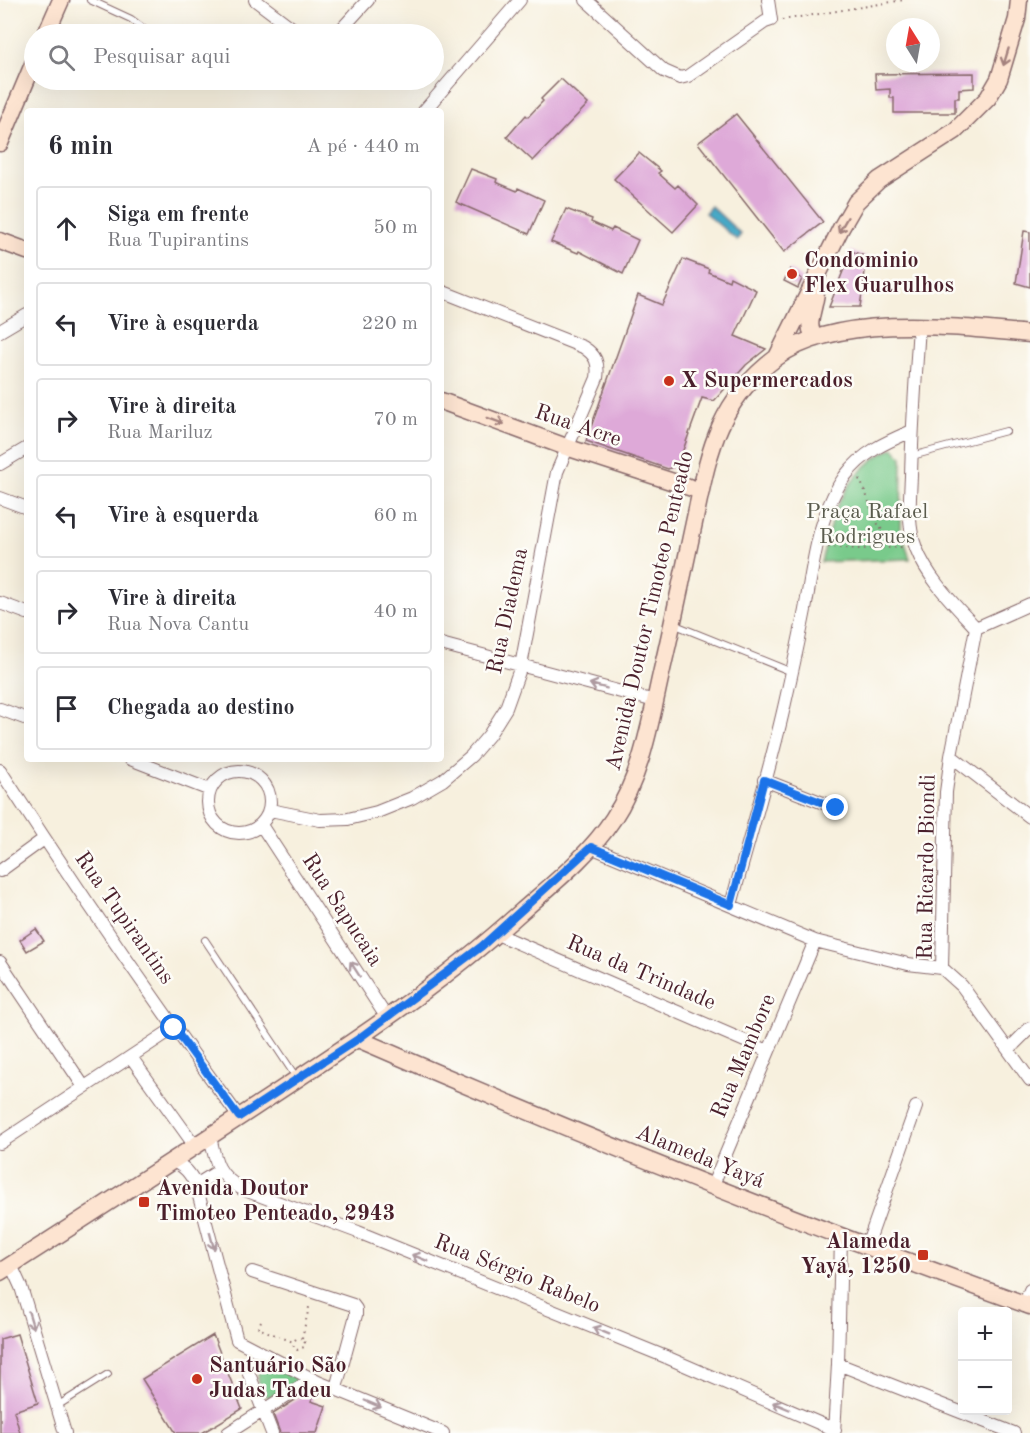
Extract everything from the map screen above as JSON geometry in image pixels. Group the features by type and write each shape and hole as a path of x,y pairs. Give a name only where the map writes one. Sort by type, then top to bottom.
{"street":[{"path":"50,24 61,0"},
{"path":"255,0 287,24"},
{"path":"346,24 368,0"},
{"path":"444,88 520,0"},
{"path":"586,0 664,71 680,78 688,76 771,20 768,0"},
{"path":"777,357 856,202 879,180 955,131 988,98 999,79 1017,19 1019,0"},
{"path":"0,143 24,86"},
{"path":"427,108 442,90"},
{"path":"0,241 24,250"},
{"path":"815,280 816,296 810,326 812,334 817,338"},
{"name":"Rua Diadema","path":"270,810 320,820 348,819 377,812 412,798 443,780 471,756 489,735 506,708 521,666 557,472 597,378 597,359 592,352 583,347 444,292"},
{"path":"0,331 24,317"},
{"path":"919,325 911,456 910,521 915,546 926,568 949,599 976,628 1030,604"},
{"name":"Avenida Doutor Timoteo Penteado","path":"6,1268 358,1039 496,934 591,847 613,819 632,784 646,741 701,491 718,427 731,402 777,357 804,342 858,330 919,325 1030,334"},
{"name":"Rua Acre","path":"444,402 566,447 701,491"},
{"path":"731,905 781,722 817,545 831,502 845,477 859,459 880,444 912,431"},
{"path":"0,464 24,450"},
{"path":"0,498 24,507"},
{"path":"0,603 24,612"},
{"name":"Rua Ricardo Biondi","path":"976,628 946,792 942,968 962,986 1030,1080"},
{"path":"444,645 655,701"},
{"path":"0,709 24,718"},
{"path":"951,756 1030,816"},
{"path":"138,762 210,790"},
{"name":"Rua Tupirantins","path":"0,770 44,839 174,1028 239,1117"},
{"path":"244,771 262,781 268,790 270,810 261,825 252,831 242,834 231,833 213,821 209,811 210,790 224,775 244,771"},
{"path":"764,780 836,808"},
{"name":"Rua Sapucaia","path":"261,825 387,1018"},
{"path":"0,871 44,839"},
{"path":"591,847 815,941 908,964 942,968"},
{"name":"Rua da Trindade","path":"496,934 768,1051"},
{"name":"Rua Mambore","path":"712,1187 815,941"},
{"path":"0,962 84,1087"},
{"path":"0,1143 174,1028"},
{"path":"1009,1049 1030,1028"},
{"name":"Alameda Yayá","path":"358,1039 712,1187 841,1237 1028,1300"},
{"path":"131,1057 195,1146"},
{"path":"867,1246 916,1107"},
{"path":"196,1185 220,1170 214,1157 210,1136"},
{"path":"173,1161 189,1173 196,1185 237,1340 318,1382 443,1433"},
{"name":"Rua Sérgio Rabelo","path":"220,1170 225,1178 242,1189 369,1237 655,1352 834,1431"},
{"path":"834,1431 841,1237"},
{"path":"6,1268 21,1287 65,1433"},
{"path":"252,1272 353,1305 356,1309 336,1388"},
{"path":"838,1364 1014,1433"},
{"path":"249,1374 272,1433"},
{"path":"228,1433 303,1385 318,1382"}],"lane":[{"path":"90,0 138,24"},
{"path":"911,456 1006,431"},
{"path":"672,623 792,672"},
{"path":"205,940 298,1079"},
{"path":"57,1406 108,1374"}],"path":[{"path":"771,20 790,20 904,0"},
{"path":"825,547 860,549 906,546 892,540 878,524 858,475"},
{"path":"293,1342 294,1348 301,1350 305,1343 302,1338 313,1292"},
{"path":"261,1321 258,1328 293,1342"},
{"path":"293,1342 302,1338"}],"green space":[{"name":"Praça Rafael Rodrigues","path":"894,448 902,457 901,529 910,559 821,562 836,508 847,489 875,458"},
{"path":"267,1367 299,1376 298,1381 268,1398 258,1382 259,1370"}],"water":[{"path":"711,206 741,234 737,240 705,213"}],"building":[{"path":"974,73 974,88 959,89 959,98 955,98 955,113 894,113 894,98 890,98 890,89 876,90 875,74"},
{"path":"561,79 588,104 533,161 507,137 526,115 528,117 543,101 541,99"},
{"path":"736,114 823,222 784,252 698,143"},
{"path":"639,153 661,171 658,173 675,188 678,185 698,205 673,232 614,179"},
{"path":"471,169 497,179 496,182 517,191 518,188 544,200 529,234 456,202"},
{"path":"566,209 592,219 591,222 611,231 613,228 638,240 623,274 579,251 578,253 551,242"},
{"path":"1024,231 1030,232 1030,287 1016,283"},
{"path":"851,251 867,257 860,307 829,307"},
{"name":"X Supermercados","path":"683,259 709,269 708,272 729,281 730,277 756,290 735,336 766,349 746,365 714,401 702,398 678,464 668,469 586,441 638,295 662,305"},
{"name":"Condominio Flex Guarulhos","path":"790,269 802,279 798,288 784,281"},
{"path":"36,929 44,941 27,951 20,940"},
{"path":"17,1334 38,1403 14,1411 20,1433 0,1433 0,1339"},
{"name":"Santuário São Judas Tadeu","path":"213,1335 242,1409 202,1433 176,1433 142,1379"},
{"path":"316,1391 311,1401 326,1406 317,1433 280,1433 273,1414 306,1393"}],"place":[{"name":"Condominio Flex Guarulhos","path":"792,274"},
{"name":"X Supermercados","path":"669,381"},
{"name":"Avenida Doutor Timoteo Penteado, 2943","path":"144,1202"},
{"name":"Alameda Yayá, 1250","path":"923,1255"},
{"name":"Santuário São Judas Tadeu","path":"197,1379"}],"route":[{"path":"174,1028 239,1117 358,1039 482,946 591,847 731,905 764,780 836,808"}]}
